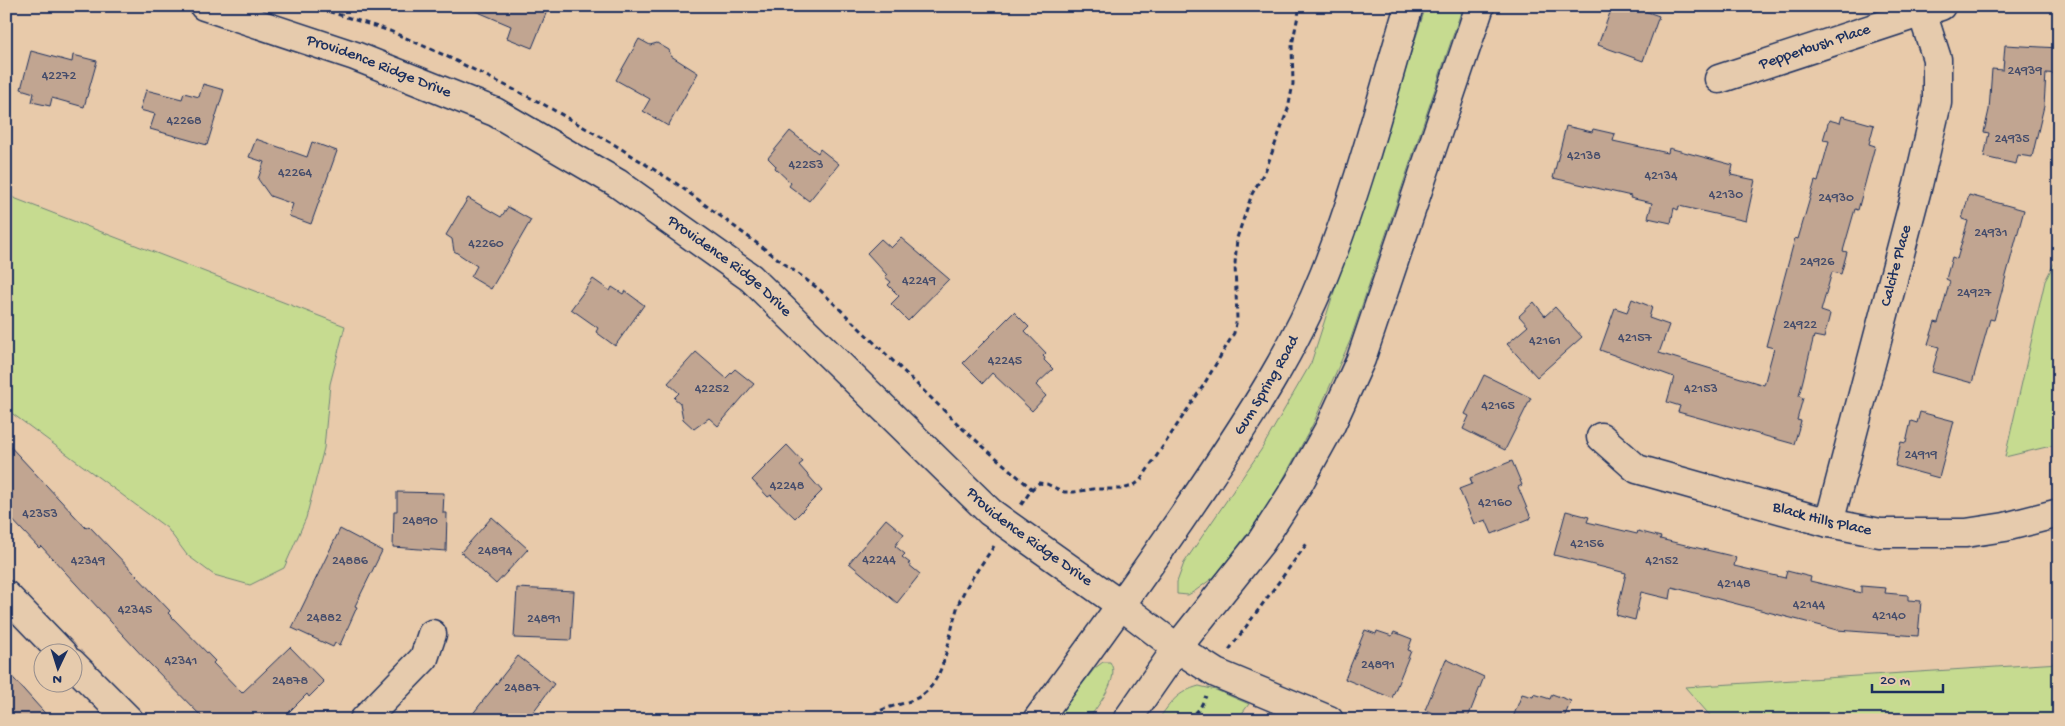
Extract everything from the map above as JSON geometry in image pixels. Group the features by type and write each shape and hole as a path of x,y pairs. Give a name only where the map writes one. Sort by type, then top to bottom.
{"street":[{"name":"Providence Ridge Drive","path":"204,6 355,56 495,112 617,183 752,278 990,512 1122,606 1177,648 1216,672 1329,720"},
{"name":"Gum Spring Road","path":"1037,720 1122,606 1255,410 1292,343 1324,276 1351,200 1409,6"},
{"path":"1127,720 1177,648 1261,542 1299,483 1330,427 1364,350 1480,6"},
{"name":"Pepperbush Place","path":"1719,79 1928,8"},
{"name":"Calcite Place","path":"1829,523 1938,103 1937,59 1928,8"},
{"name":"Black Hills Place","path":"1601,437 1637,469 1829,523 1880,533 1966,533 2059,513"},
{"path":"6,596 54,644"},
{"path":"364,720 424,658 432,634"},
{"path":"82,673 129,720"}],"path":[{"path":"1019,508 1032,489 1039,483 1047,484 1064,492 1074,492 1093,489 1122,489 1133,486 1140,481 1203,386 1231,338 1237,319 1235,264 1238,238 1252,194 1266,169 1288,110 1293,84 1292,45 1300,6"},
{"path":"1226,654 1308,542"},
{"path":"866,720 878,710 914,699 926,692 933,684 962,596 995,546"},
{"path":"1189,720 1200,708 1207,694"}],"green space":[{"path":"1426,6 1463,6 1350,341 1313,424 1279,487 1260,517 1214,577 1188,595 1177,594 1177,582 1184,563 1261,450 1311,363"},
{"path":"6,195 345,326 330,384 324,448 306,518 284,568 250,585 214,575 187,555 167,528 6,409"},
{"path":"2059,254 2059,444 2005,457 2045,281"},
{"path":"1103,662 1110,662 1113,668 1113,676 1107,691 1088,720 1054,720 1095,668"},
{"path":"2059,663 2059,720 1714,720 1685,687"},
{"path":"1199,686 1216,690 1249,704 1237,720 1158,720 1175,699 1185,691"}],"building":[{"path":"464,6 549,6 532,48 507,38 511,26"},
{"path":"1620,6 1631,6 1659,16 1643,61 1598,45 1611,10 1618,12"},
{"path":"639,39 650,45 657,43 669,50 671,56 698,73 668,126 643,111 650,99 616,80"},
{"path":"2005,45 2059,48 2059,74 2046,73 2044,106 2032,157 2018,155 2016,164 1984,157 1989,133 1984,132 1989,110 1992,69 2003,70"},
{"path":"31,51 72,62 73,55 97,61 84,107 52,98 50,106 32,102 34,93 21,89"},
{"path":"203,84 224,90 207,145 150,129 155,114 140,110 146,90 182,99 184,93 199,97"},
{"path":"1842,116 1874,125 1869,144 1875,146 1858,210 1855,209 1843,251 1847,252 1841,274 1832,272 1821,311 1830,314 1824,338 1814,336 1799,396 1803,398 1797,420 1801,421 1794,444 1678,412 1680,406 1667,402 1674,377 1600,350 1615,308 1627,312 1632,299 1652,307 1649,318 1669,325 1659,353 1764,385 1774,348 1766,346 1795,238 1798,239 1815,181 1818,182 1829,141 1823,140 1829,120 1840,123"},
{"path":"1566,126 1592,132 1593,129 1615,134 1613,141 1668,153 1669,148 1733,165 1731,175 1755,180 1746,221 1679,206 1678,210 1674,208 1671,223 1648,218 1652,203 1630,198 1631,196 1553,178"},
{"path":"790,131 818,153 820,149 839,164 809,201 789,186 791,183 775,168 776,166 768,158"},
{"path":"256,139 307,157 312,142 337,151 311,224 289,216 293,204 270,196 258,179 264,162 249,157"},
{"path":"1969,195 2024,210 1994,320 1990,319 1972,383 1932,372 1939,347 1928,344 1935,322 1938,323 1950,281 1946,279 1952,257 1957,259 1968,221 1962,219"},
{"path":"468,198 501,217 508,207 531,220 491,289 471,277 477,266 454,251 452,239 446,235"},
{"path":"901,238 949,279 908,321 891,304 899,296 888,285 891,282 885,277 887,275 867,253 881,239 891,248"},
{"path":"593,279 610,291 612,287 623,294 625,291 644,305 615,346 596,332 598,328 571,309"},
{"path":"1534,302 1545,316 1555,307 1582,337 1537,377 1507,344 1528,326 1519,316"},
{"path":"1014,312 1029,327 1025,331 1046,353 1043,356 1044,360 1053,369 1036,385 1046,396 1032,411 992,373 983,383 963,363"},
{"path":"696,352 726,378 735,369 754,384 718,426 709,418 694,429 683,419 680,403 674,398 679,393 668,383"},
{"path":"1484,375 1531,398 1505,450 1463,429 1469,416 1465,414"},
{"path":"1920,412 1954,421 1939,478 1895,466 1901,442 1906,443 1911,421 1917,423"},
{"path":"6,442 86,528 89,526 170,611 168,613 215,661 213,663 242,693 290,647 324,682 309,697 307,694 281,720 205,720 147,661 41,546 39,548 6,513"},
{"path":"787,445 803,462 799,465 822,491 795,518 771,495 768,497 752,480"},
{"path":"1512,461 1522,485 1518,487 1531,518 1492,534 1486,520 1474,524 1459,489 1472,484 1470,478"},
{"path":"397,492 444,493 443,513 447,513 446,551 393,547 394,511 397,511"},
{"path":"1566,511 1589,517 1587,522 1637,534 1638,531 1661,537 1660,539 1736,557 1734,566 1785,578 1787,571 1811,577 1810,581 1861,593 1861,586 1886,588 1885,593 1908,595 1908,600 1921,601 1918,636 1837,630 1672,587 1670,599 1641,592 1635,620 1616,615 1626,573 1554,555"},
{"path":"492,517 528,549 496,584 461,552"},
{"path":"886,519 904,534 895,546 905,554 902,557 910,563 908,564 920,574 897,603 849,563"},
{"path":"340,529 382,551 355,606 357,607 340,645 335,643 333,647 292,628"},
{"path":"517,588 574,591 571,640 514,638"},
{"path":"1365,630 1376,634 1377,631 1392,636 1394,632 1412,639 1408,650 1411,651 1392,698 1345,679"},
{"path":"518,656 554,684 527,720 468,720"},
{"path":"1446,659 1484,677 1467,720 1450,720 1425,710"},
{"path":"6,670 51,720 6,720"},
{"path":"1522,694 1533,697 1534,694 1550,699 1552,694 1571,701 1563,720 1512,720"}]}
